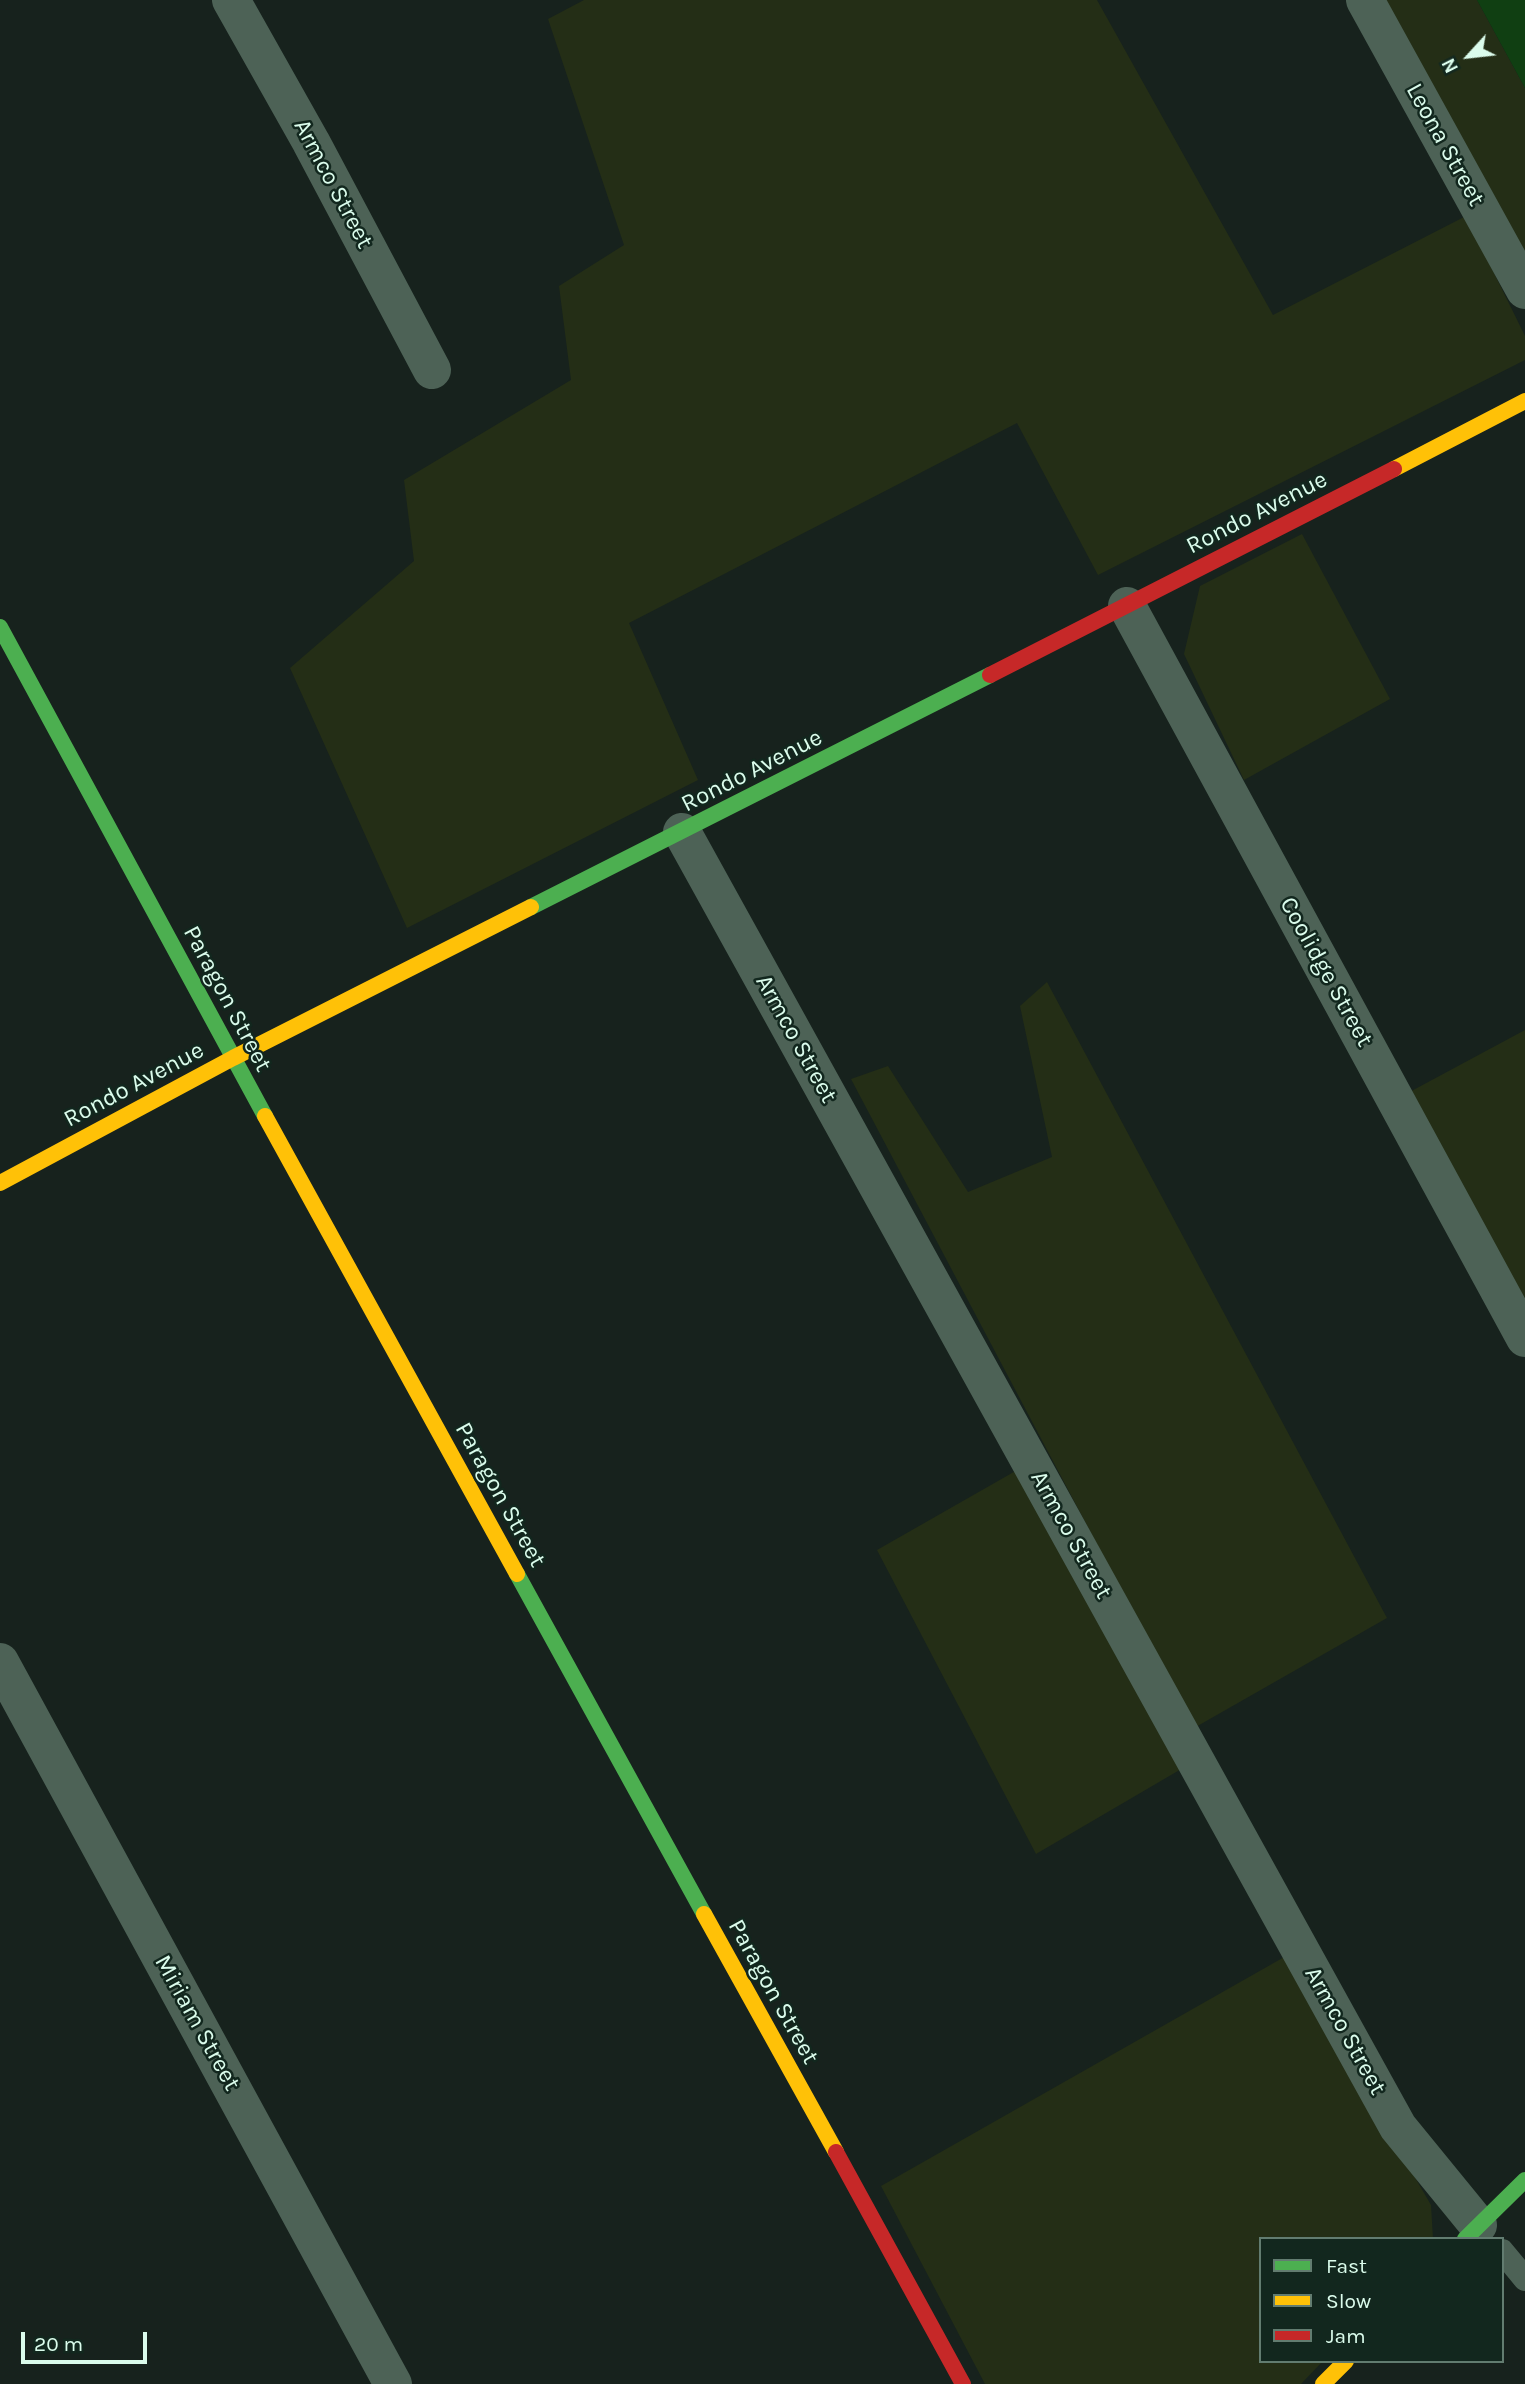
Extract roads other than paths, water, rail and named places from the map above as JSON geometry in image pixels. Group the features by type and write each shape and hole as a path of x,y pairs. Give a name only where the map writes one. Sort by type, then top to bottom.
{"street":[{"name":"Armco Street","path":"230,0 311,142 432,370"},
{"name":"Leona Street","path":"1365,0 1525,290"},
{"name":"Rondo Avenue","path":"0,1183 233,1058 1127,606 1525,401"},
{"name":"Coolidge Street","path":"1127,606 1525,1338"},
{"name":"Paragon Street","path":"0,627 233,1058 964,2384"},
{"name":"Armco Street","path":"682,832 1398,2127 1483,2237"},
{"name":"Miriam Street","path":"0,1662 393,2384"},
{"path":"1485,2237 1525,2180"},
{"path":"1323,2384 1344,2363"}],"lane":[{"path":"1504,2258 1525,2279"}]}
